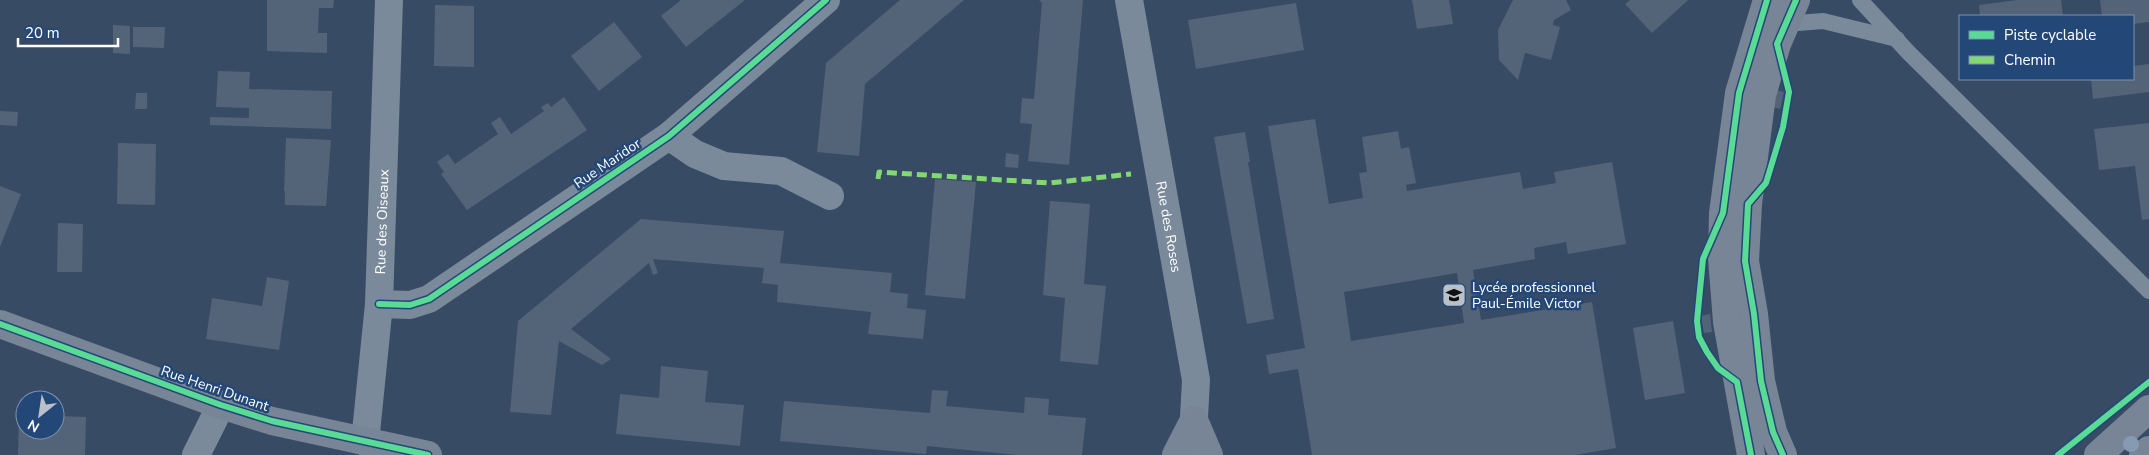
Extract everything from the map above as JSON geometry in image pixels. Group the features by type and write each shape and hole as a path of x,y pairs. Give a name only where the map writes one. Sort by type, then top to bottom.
{"street":[{"name":"Rue des Oiseaux","path":"365,442 379,304 389,0"},
{"name":"Rue Maridor","path":"379,304 410,305 429,299 669,136 826,0"},
{"name":"Rue des Roses","path":"1129,0 1196,380 1192,455"},
{"path":"1750,455 1727,322 1722,258 1724,213 1739,93 1766,0"},
{"path":"1783,455 1773,432 1761,381 1754,314 1745,261 1748,204 1762,95 1790,12"},
{"path":"669,136 695,154 724,166 781,171 830,196"},
{"name":"Rue Henri Dunant","path":"0,324 221,405 272,421 428,455"},
{"path":"196,455 221,405"},
{"path":"2098,455 2149,409"},
{"path":"1176,455 1194,420"},
{"path":"1194,420 1209,455"},
{"path":"2143,455 2149,450"}],"lane":[{"path":"1860,0 1908,52 2149,291"},
{"path":"1790,12 1897,39"}],"building":[{"path":"267,0 334,0 333,8 319,8 318,33 327,33 327,53 267,51"},
{"path":"681,0 745,0 686,47 661,16"},
{"path":"900,0 964,0 865,84 859,156 817,152 826,63"},
{"path":"1039,0 1083,0 1069,165 1028,161 1032,124 1020,123 1022,98 1034,99 1042,3"},
{"path":"1412,0 1449,0 1453,24 1417,29"},
{"path":"1513,0 1566,0 1571,10 1554,20 1553,25 1560,27 1551,60 1525,53 1518,80 1499,60 1498,30"},
{"path":"1630,0 1688,0 1652,33 1625,4"},
{"path":"2017,0 2061,0 2063,15 1980,15 1979,5"},
{"path":"2100,0 2149,0 2149,22 2134,24 2134,15 2102,15"},
{"path":"1296,3 1304,50 1196,69 1188,20"},
{"path":"435,5 474,6 474,67 434,66"},
{"path":"614,22 642,57 599,91 571,56"},
{"path":"113,25 130,26 130,54 113,53"},
{"path":"133,27 165,27 164,48 133,47"},
{"path":"2149,64 2149,92 2093,99 2091,80 2134,80 2134,66"},
{"path":"218,71 250,72 249,89 332,91 331,129 210,125 210,117 249,118 249,108 216,107"},
{"path":"1776,90 1784,92 1780,109 1773,107"},
{"path":"136,93 147,93 147,109 135,109"},
{"path":"564,97 587,130 467,210 441,174 444,172 437,162 448,154 455,164 498,134 491,123 500,117 511,134 544,111 541,107 548,103 551,107"},
{"path":"0,111 18,112 17,126 0,125"},
{"path":"1315,119 1329,204 1363,198 1359,173 1367,172 1362,137 1398,131 1401,149 1409,147 1416,183 1406,185 1407,191 1520,172 1523,189 1556,183 1554,172 1612,162 1626,244 1568,254 1566,242 1534,248 1535,259 1473,270 1481,320 1592,302 1616,448 1575,455 1312,455 1298,369 1269,374 1266,355 1305,348 1268,126","holes":["1457,273 1464,323 1351,341 1344,292"]},
{"path":"2149,123 2149,219 2142,220 2135,166 2099,170 2094,129"},
{"path":"1245,132 1250,162 1248,162 1274,319 1247,324 1214,137"},
{"path":"286,138 331,140 326,206 285,205"},
{"path":"118,143 156,144 155,205 117,204"},
{"path":"1006,153 1019,155 1018,168 1005,167"},
{"path":"935,179 976,182 965,299 925,295"},
{"path":"0,186 21,194 0,247"},
{"path":"1050,201 1090,204 1084,284 1106,286 1098,365 1060,361 1065,298 1043,295"},
{"path":"641,219 784,231 780,263 892,273 890,292 908,294 907,308 926,310 923,339 868,334 871,312 777,302 778,285 762,283 764,268 653,259 658,273 653,275 649,263 571,329 611,359 602,365 559,341 551,415 510,412 518,321"},
{"path":"58,223 83,224 82,272 57,272"},
{"path":"267,277 289,281 279,350 206,339 212,298 262,306"},
{"path":"1710,314 1712,332 1704,333 1701,316"},
{"path":"1673,321 1685,393 1645,400 1633,328"},
{"path":"661,366 708,371 705,402 744,405 740,446 616,434 620,394 659,398"},
{"path":"932,390 948,391 946,406 1024,413 1025,397 1049,399 1048,415 1086,418 1082,455 1017,455 927,446 926,454 780,441 784,401 930,413"},
{"path":"65,416 86,417 85,455 18,455 18,440 65,440"}],"marked path":[{"path":"878,179 879,172 1050,183 1131,174"}],"cycle path":[{"path":"379,304 410,305 429,299 669,136 826,0"},
{"path":"1751,455 1737,382 1718,368 1707,352 1699,337 1697,321 1703,259 1723,213 1739,93 1767,0"},
{"path":"1783,455 1773,432 1761,381 1754,314 1745,261 1748,204 1766,183 1783,127 1789,92 1777,44 1796,0"},
{"path":"0,324 221,405 272,421 428,455"},
{"path":"2058,455 2149,382"}],"place":[{"name":"Lycée professionnel Paul-Émile Victor","path":"1454,295"}]}
